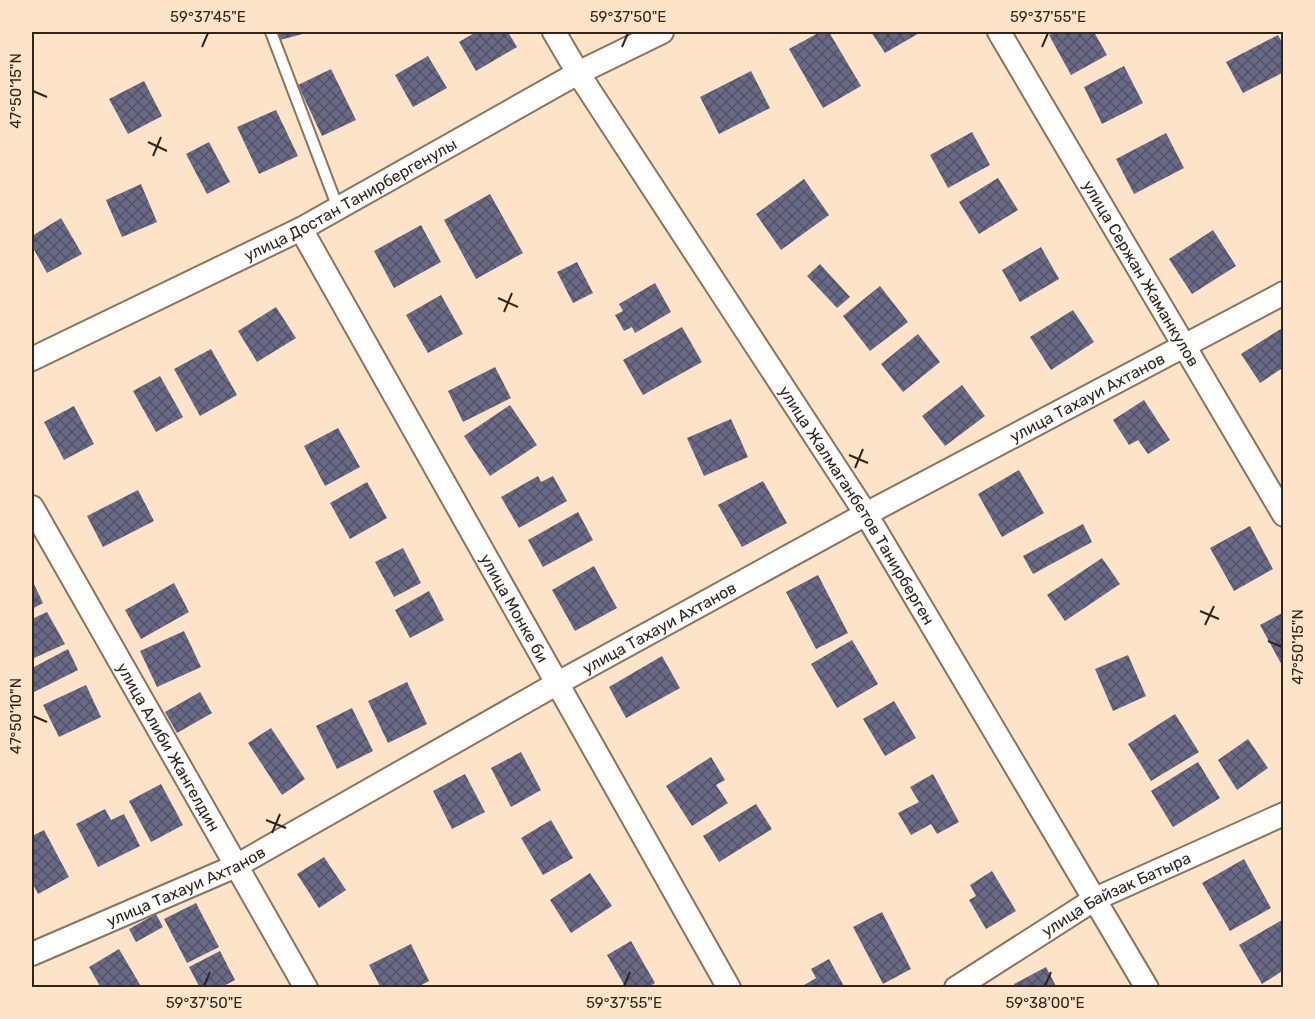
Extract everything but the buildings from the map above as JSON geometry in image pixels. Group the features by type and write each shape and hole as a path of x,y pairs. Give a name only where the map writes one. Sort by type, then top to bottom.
{"street":[{"name":"улица Жалмаганбетов Танирберген","path":"554,32 578,73 866,514 1147,987"},
{"name":"улица Достан Танирбергенулы","path":"32,358 301,229 578,73 662,32"},
{"name":"улица Сержан Жаманкулов","path":"999,32 1284,515"},
{"name":"улица Монке би","path":"301,229 729,987"},
{"name":"улица Тахауи Ахтанов","path":"32,954 236,866 558,683 866,514 1284,292"},
{"name":"улица Алиби Жангелдин","path":"32,507 306,987"},
{"name":"улица Байзак Батыра","path":"956,987 1095,899 1284,814"}],"lane":[{"path":"271,32 338,208"}]}
